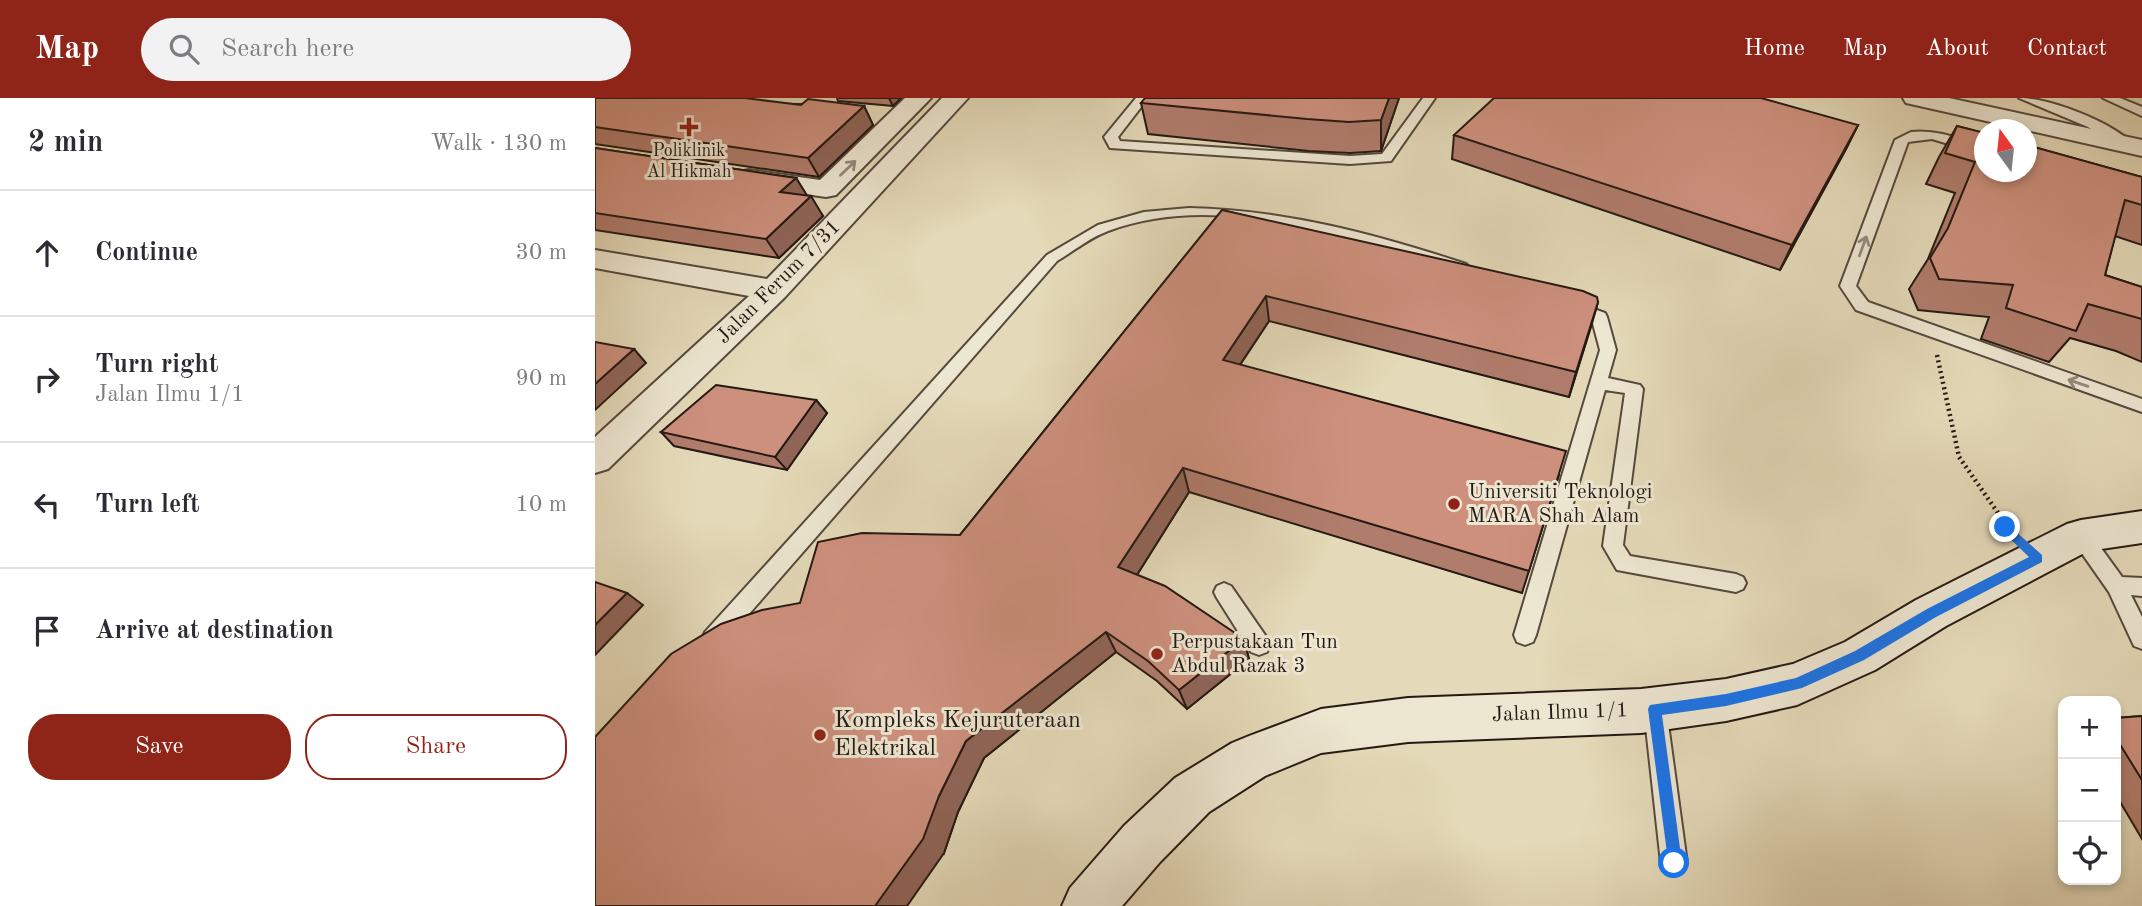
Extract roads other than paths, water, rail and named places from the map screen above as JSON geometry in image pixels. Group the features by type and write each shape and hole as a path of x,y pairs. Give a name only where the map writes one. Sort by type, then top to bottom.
{"street":[{"path":"717,173 826,189 919,98"},
{"name":"Jalan Ferum 7/31","path":"595,459 774,290 956,98"},
{"path":"1915,98 2134,146"},
{"path":"872,115 900,117"},
{"path":"595,259 774,290"},
{"name":"Jalan Ilmu 1/1","path":"1088,906 1142,844 1192,795 1249,759 1321,731 1408,720 1655,709 1726,700 1797,684 1860,656 1931,613 2081,536 2142,527"}],"lane":[{"path":"1142,98 1111,137 1115,145 1350,160 1386,158 1429,98"},
{"path":"2025,98 2093,124 2134,146"},
{"path":"2109,98 2142,112"},
{"path":"1974,148 1931,135 1911,134 1902,140 1848,286 1851,295 1863,306 2142,406"},
{"path":"705,648 1052,258 1103,229 1154,215 1204,212 1262,217 1372,237 1475,271"},
{"path":"1525,635 1569,454 1608,350 1599,317 1552,297"},
{"path":"1598,382 1634,389 1613,545 1624,564 1736,583"},
{"path":"2081,536 2116,586 2142,639"},
{"path":"2116,586 2142,587"},
{"path":"1224,592 1259,645"},
{"path":"1655,709 1674,863"}],"place":[{"name":"Poliklinik Al Hikmah","path":"689,127"},
{"name":"Universiti Teknologi MARA Shah Alam","path":"1454,504"},
{"name":"Perpustakaan Tun Abdul Razak 3","path":"1157,654"},
{"name":"Kompleks Kejuruteraan Elektrikal","path":"820,735"}]}
